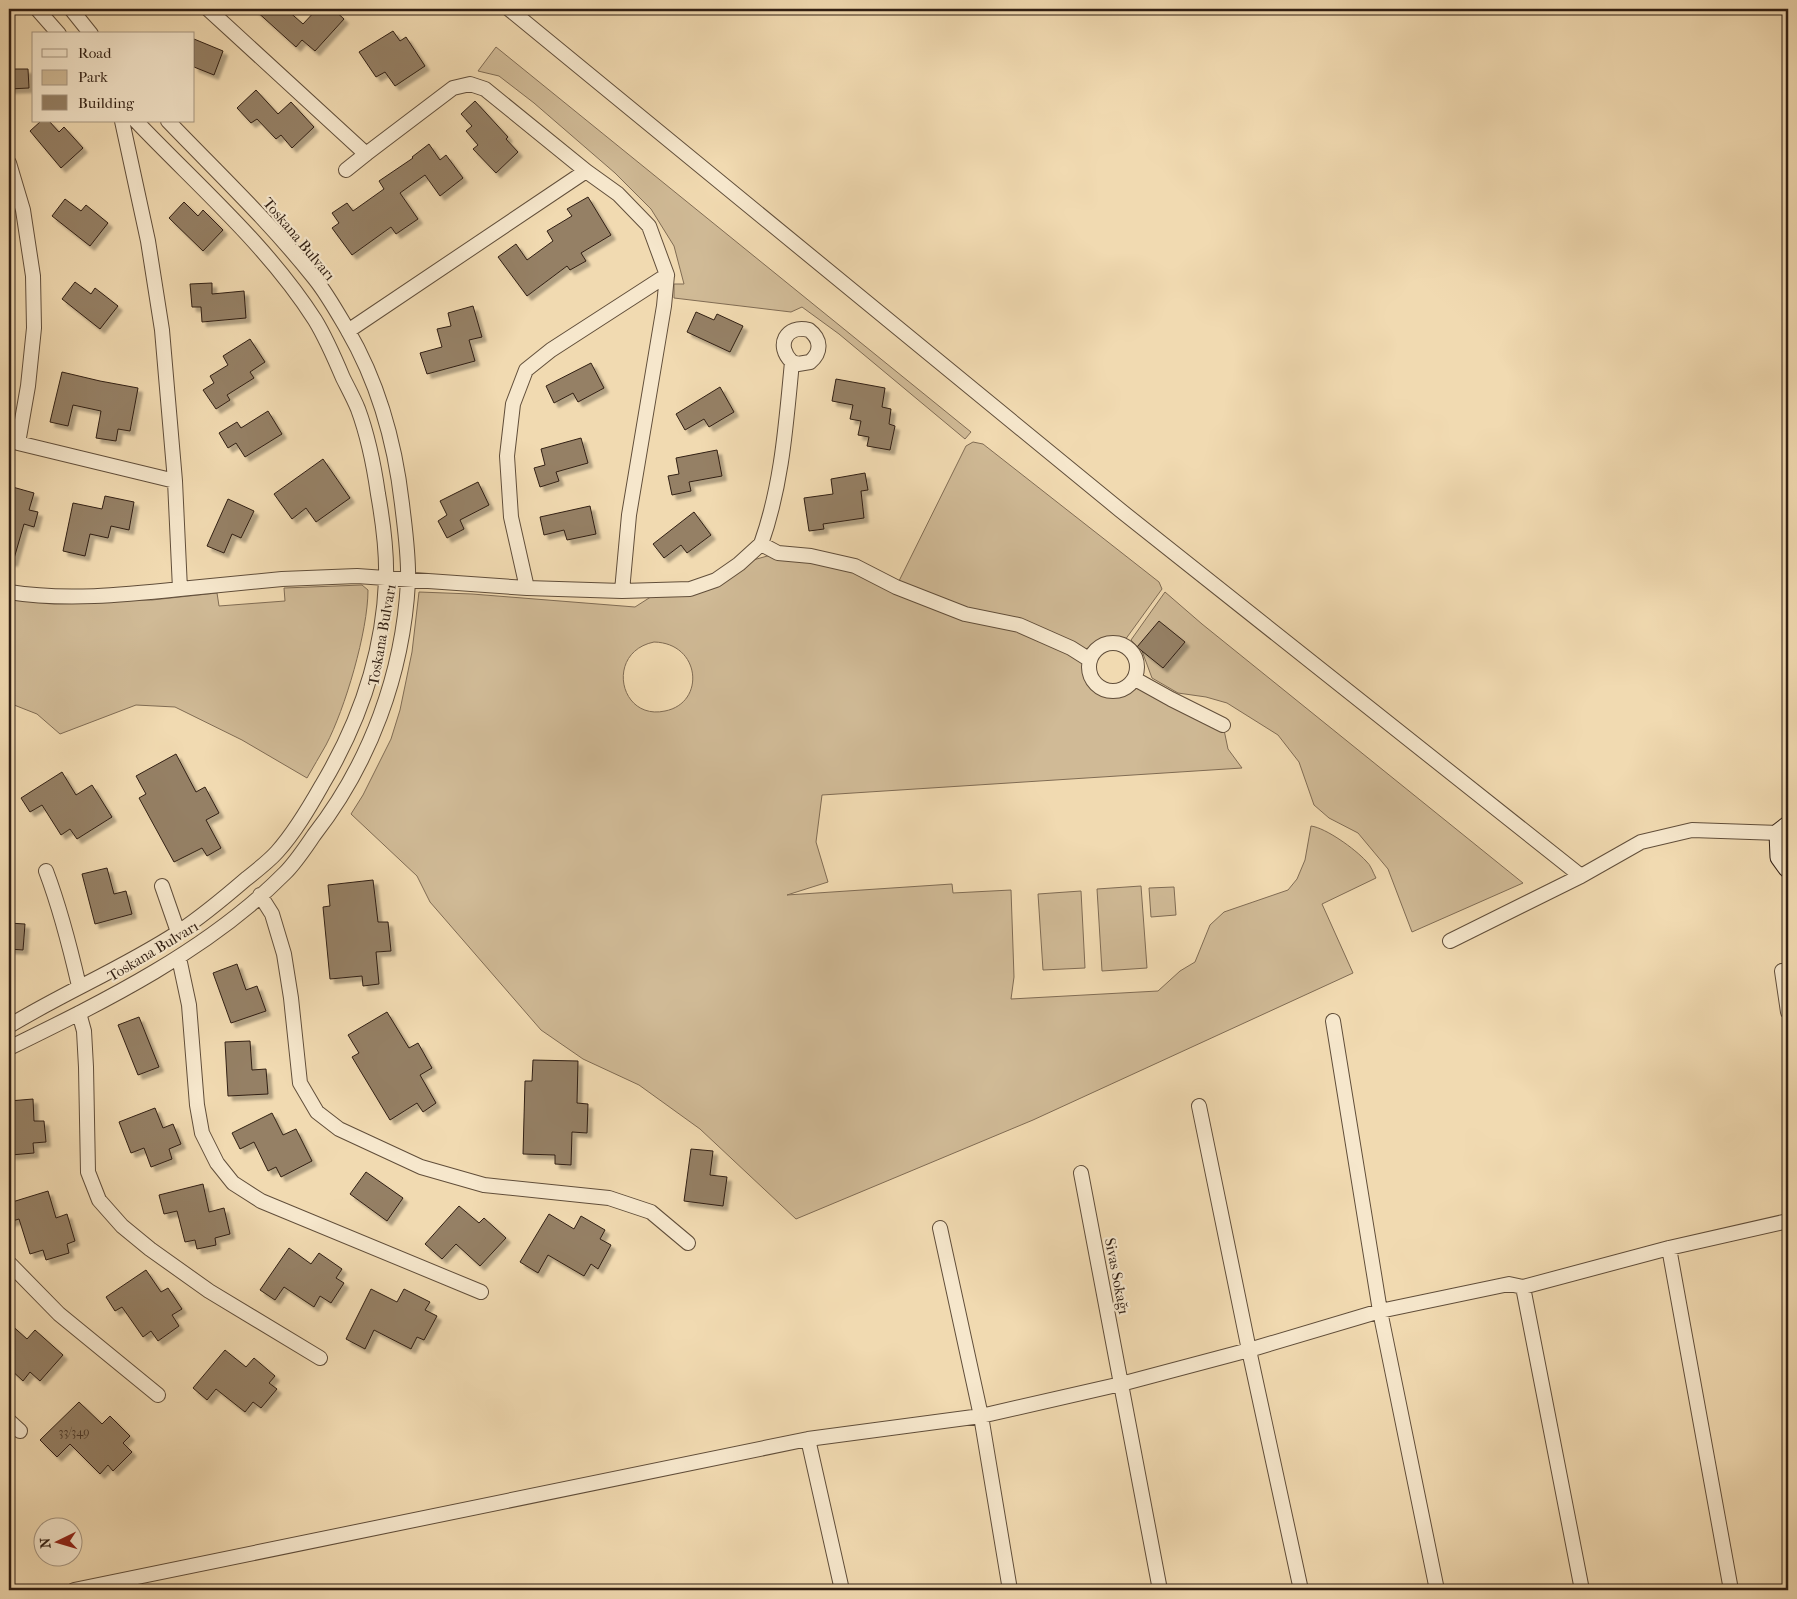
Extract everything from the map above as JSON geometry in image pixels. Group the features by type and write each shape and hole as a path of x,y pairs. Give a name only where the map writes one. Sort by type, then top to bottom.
{"main road":[{"path":"1784,829 1780,858 1788,868"}],"street":[{"path":"37,9 57,32"},
{"path":"71,9 89,32"},
{"path":"208,9 366,154"},
{"path":"509,9 1120,510 1581,876"},
{"path":"346,170 454,88 470,84 485,89 586,171 618,194 649,226 667,275 664,306 629,515 622,591"},
{"path":"122,122 148,241 162,330 176,481 180,589"},
{"name":"Toskana Bulvarı","path":"9,1026 178,932 225,898 276,853 304,815 322,786 351,732 374,662 382,622 386,578 382,518 374,466 359,411 316,321 273,263 137,122"},
{"name":"Toskana Bulvarı","path":"9,1048 79,1013 179,958 232,919 286,872 330,815 371,742 385,704 404,619 408,580 406,539 399,476 384,414 367,369 348,331 316,281 268,224 169,122"},
{"path":"9,163 23,210 33,276 34,328 28,386 13,442 176,481"},
{"path":"348,331 586,171"},
{"path":"527,588 511,517 507,456 513,404 526,370 551,350 667,275"},
{"path":"9,592 25,595 72,597 123,595 282,579 357,576 527,588 622,591 690,589 716,580 739,564 761,544 772,514 778,481 785,438 792,362"},
{"path":"761,544 778,553 811,556 855,566 896,587 965,614 1019,625 1071,648 1090,660"},
{"path":"1107,644 1123,645 1135,656 1138,672 1135,679 1124,690 1108,692 1101,689 1090,677 1088,669 1093,653 1099,647 1107,644"},
{"path":"1135,679 1170,699 1223,724"},
{"path":"1450,941 1581,876 1640,842 1692,830 1784,829"},
{"path":"46,871 64,924 79,986"},
{"path":"162,886 178,932"},
{"path":"260,895 272,914 284,954 291,998 300,1083 317,1112 324,1118 339,1129 421,1167 484,1185 609,1198 651,1212 688,1243"},
{"path":"179,958 189,1005 197,1105 202,1133 217,1162 233,1183 268,1204 481,1292"},
{"path":"1782,971 1788,1012"},
{"path":"79,1013 84,1031 88,1172 99,1200 122,1226 150,1249 209,1291 320,1358"},
{"path":"1332,1021 1380,1310 1437,1590"},
{"path":"1199,1106 1301,1590"},
{"name":"Sivas Sokağı","path":"1081,1173 1160,1590"},
{"path":"74,1590 808,1439 981,1416 1121,1384 1249,1350 1380,1310 1509,1284 1523,1287 1669,1248 1788,1221"},
{"path":"940,1228 981,1416 1010,1590"},
{"path":"1669,1248 1731,1590"},
{"path":"9,1263 59,1314 158,1395"},
{"path":"1523,1287 1582,1590"},
{"path":"9,1421 20,1431"},
{"path":"808,1439 842,1590"}],"green space":[{"path":"496,47 971,432 965,439 839,334 802,307 791,312 674,298 674,284 684,284 674,246 651,209 615,173 534,103 499,76 478,71"},
{"path":"973,442 983,444 1159,582 1162,589 1125,640 1102,640 1083,650 1089,659 1090,676 1099,688 1111,692 1124,688 1135,679 1223,725 1228,749 1242,768 822,795 816,842 828,882 787,895 952,884 953,893 1011,890 1014,977 1011,999 1158,991 1180,971 1195,962 1210,925 1224,912 1288,890 1297,879 1305,860 1311,826 1332,835 1355,851 1368,863 1376,878 1322,904 1353,973 1033,1120 796,1219 700,1129 639,1085 583,1059 541,1030 430,902 417,876 351,814 363,795 391,739 400,710 412,652 419,592 472,594 635,607 660,591 690,589 739,564 778,553 811,556 896,587 966,446","holes":["654,642 670,645 681,652 689,662 692,686 687,697 678,706 665,711 649,711 637,706 628,696 624,684 624,671 629,658 639,648"]},
{"path":"362,585 368,590 367,607 360,648 348,691 326,745 307,778 242,740 175,707 136,705 60,734 37,714 9,703 9,600 152,600 217,593 219,606 285,601 284,588"},
{"path":"1165,592 1523,883 1412,932 1388,869 1358,833 1329,818 1314,805 1299,762 1278,735 1227,703 1206,697 1178,693 1152,678 1142,651 1131,640"},
{"path":"1141,886 1147,968 1102,971 1097,889"},
{"path":"1174,887 1176,915 1151,917 1149,888"},
{"path":"1081,891 1085,968 1043,970 1038,894"}],"building":[{"path":"254,9 286,9 303,24 317,9 333,9 344,19 315,51 302,40 296,47"},
{"path":"393,31 400,41 406,37 425,66 395,86 385,72 376,77 359,52"},
{"path":"195,39 223,51 214,75 195,67"},
{"path":"9,69 28,69 29,88 9,89"},
{"path":"256,90 278,114 291,102 314,127 292,148 281,135 276,139 257,119 251,123 237,108"},
{"path":"475,101 508,137 506,139 518,152 496,173 473,149 478,145 466,131 472,126 461,114"},
{"path":"40,122 50,122 59,132 64,127 83,148 61,168 30,131"},
{"path":"429,144 440,160 446,155 463,178 440,196 425,175 400,193 418,219 396,234 391,227 352,255 332,228 339,223 332,213 347,203 353,211 384,189 379,181 413,158"},
{"path":"588,197 611,235 581,253 586,261 570,270 567,266 527,296 498,257 516,244 527,260 553,241 547,231 572,216 567,209"},
{"path":"65,199 81,211 86,205 108,223 90,246 52,216"},
{"path":"184,202 198,216 203,210 223,230 203,251 169,218"},
{"path":"75,282 91,294 95,288 118,306 100,329 62,299"},
{"path":"212,283 212,294 244,291 246,318 202,322 201,307 192,307 190,284"},
{"path":"473,306 482,337 469,340 475,361 427,374 420,353 442,347 437,329 451,326 448,313"},
{"path":"696,312 714,320 717,314 743,326 730,352 687,332"},
{"path":"250,339 265,362 250,372 254,378 227,395 230,400 216,409 203,390 214,383 210,376 228,365 223,356"},
{"path":"591,363 604,388 578,402 573,393 554,403 546,386"},
{"path":"62,372 138,388 130,431 118,429 116,441 96,438 101,411 73,405 68,426 50,422"},
{"path":"836,379 885,388 882,407 891,409 889,424 895,426 890,450 867,446 869,437 858,435 861,421 850,419 853,405 832,401"},
{"path":"720,387 734,412 709,427 704,419 685,430 676,414"},
{"path":"268,411 282,434 245,457 236,443 228,448 219,433 237,422 241,428"},
{"path":"581,438 588,463 556,472 559,481 540,487 534,468 545,465 541,449"},
{"path":"717,450 722,476 689,482 691,491 672,495 668,476 679,474 676,458"},
{"path":"323,459 350,498 316,522 306,508 292,519 274,494"},
{"path":"865,473 868,490 861,491 864,518 823,524 824,529 809,531 804,498 833,494 831,479"},
{"path":"478,482 489,505 460,520 464,529 447,538 438,521 447,515 440,501"},
{"path":"9,486 34,493 29,510 38,512 34,527 24,524 13,562 9,561"},
{"path":"105,496 134,502 129,530 111,526 108,538 90,534 85,556 63,551 73,503 102,509"},
{"path":"228,499 254,511 241,538 232,534 224,553 207,546"},
{"path":"590,506 596,534 567,540 564,530 544,535 540,517"},
{"path":"694,512 711,535 687,553 681,545 664,558 653,544"},
{"path":"1159,621 1185,642 1163,668 1137,647"},
{"path":"176,754 196,792 205,787 219,813 206,820 221,848 207,856 202,848 174,862 139,798 146,794 136,776"},
{"path":"62,772 76,795 92,785 112,817 77,839 70,829 61,835 42,805 30,812 21,798"},
{"path":"107,868 114,894 126,891 132,914 95,924 82,874"},
{"path":"373,880 378,922 388,922 391,951 376,952 379,984 363,986 362,976 330,979 323,907 330,906 328,885"},
{"path":"9,923 25,924 23,950 9,949"},
{"path":"237,964 246,990 257,986 266,1011 231,1023 213,973"},
{"path":"387,1012 409,1048 418,1043 432,1068 420,1075 436,1103 423,1112 417,1103 390,1120 352,1057 359,1053 348,1035"},
{"path":"139,1017 159,1067 138,1075 118,1025"},
{"path":"250,1041 252,1070 266,1069 268,1094 228,1096 225,1042"},
{"path":"533,1060 578,1061 577,1103 588,1104 587,1133 572,1132 571,1165 555,1164 555,1155 523,1154 525,1081 532,1081"},
{"path":"33,1099 34,1121 44,1121 46,1142 33,1143 34,1153 11,1155 9,1101"},
{"path":"155,1108 163,1128 173,1124 181,1144 169,1149 172,1159 151,1167 144,1148 131,1153 119,1122"},
{"path":"272,1113 283,1135 296,1129 312,1161 281,1177 276,1167 268,1171 254,1142 240,1149 232,1133"},
{"path":"691,1149 713,1151 710,1175 727,1177 723,1206 684,1201"},
{"path":"366,1172 403,1198 387,1221 350,1194"},
{"path":"203,1184 209,1212 224,1208 230,1234 215,1238 216,1245 197,1249 195,1240 185,1242 177,1211 164,1214 159,1195"},
{"path":"48,1191 56,1218 67,1214 75,1241 67,1244 69,1253 46,1260 43,1250 30,1254 19,1219 9,1222 9,1203"},
{"path":"459,1206 479,1223 484,1218 506,1238 480,1266 456,1244 442,1259 425,1244"},
{"path":"549,1214 574,1229 581,1216 605,1230 600,1239 611,1245 598,1269 591,1264 584,1276 548,1255 538,1273 520,1262"},
{"path":"289,1248 311,1264 319,1253 342,1269 336,1278 344,1283 331,1303 320,1296 314,1307 284,1287 275,1300 260,1290"},
{"path":"146,1270 161,1292 168,1288 182,1309 172,1315 179,1326 158,1341 151,1331 143,1337 122,1307 115,1311 106,1297"},
{"path":"371,1289 397,1302 404,1289 430,1302 425,1310 437,1316 424,1340 417,1337 411,1349 374,1330 365,1349 346,1339"},
{"path":"9,1323 27,1339 35,1330 63,1355 40,1381 30,1372 23,1381 9,1368"},
{"path":"225,1350 246,1367 254,1358 275,1376 269,1383 277,1389 261,1408 253,1402 245,1412 216,1389 207,1400 193,1388"},
{"path":"79,1402 102,1424 110,1416 130,1436 123,1443 132,1452 113,1471 108,1465 100,1474 70,1444 57,1457 40,1440"}],"waterway":[{"path":"1779,9 1788,18"}]}
